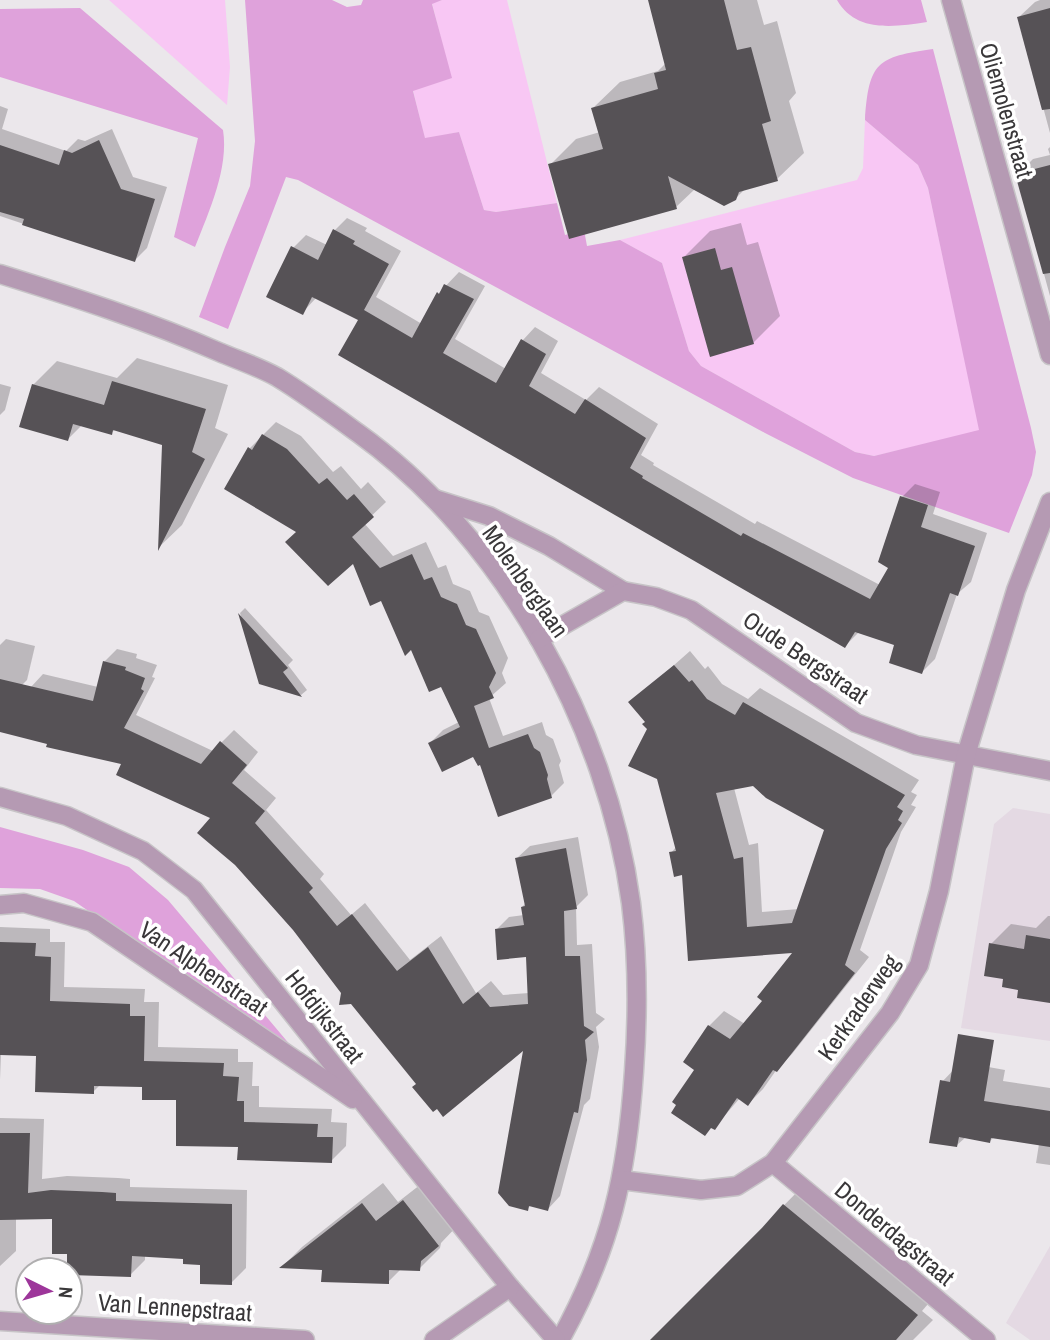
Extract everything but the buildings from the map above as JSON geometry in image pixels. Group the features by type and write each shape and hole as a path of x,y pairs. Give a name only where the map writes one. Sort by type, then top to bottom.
{"street":[{"name":"Oliemolenstraat","path":"951,0 1050,355"},
{"name":"Molenberglaan","path":"0,274 178,334 276,377 369,441 408,474 482,556 540,639 576,710 595,756 621,850 631,902 637,984 636,1041 630,1123 621,1180"},
{"name":"Oude Bergstraat","path":"431,498 489,516 549,546 623,592 656,597 691,610 856,723 916,745 1050,771"},
{"name":"Kerkraderweg","path":"621,1180 701,1190 737,1186 773,1163 890,1013 919,965 939,891 965,755 1016,590 1050,502"},
{"path":"540,639 623,592"},
{"name":"Hofdijkstraat","path":"0,797 66,816 143,851 194,890 510,1287 558,1340"},
{"name":"Van Alphenstraat","path":"0,905 24,903 92,922 367,1108"},
{"name":"Donderdagstraat","path":"773,1163 986,1340"},
{"path":"558,1340 581,1302 600,1259 621,1180"},
{"path":"434,1340 510,1287"},
{"name":"Van Lennepstraat","path":"0,1321 305,1340"}],"shaded area":[{"path":"109,0 225,0 230,67 227,105"},
{"path":"245,0 332,0 347,7 361,5 363,0 442,0 432,4 452,78 413,91 425,138 459,132 484,210 496,212 557,203 565,235 584,230 587,246 620,240 662,263 689,351 701,366 855,452 874,456 979,430 928,188 918,165 865,120 869,86 880,66 899,55 933,49 1036,452 1032,475 1009,533 853,478 298,180 286,177 228,329 199,317 250,186 255,141"},
{"path":"442,0 507,0 557,203 496,212 484,210 459,132 425,139 413,90 451,78 432,3"},
{"path":"837,0 921,0 927,22 889,26 865,23 845,11"},
{"path":"80,8 223,130 220,174 212,204 195,247 174,237 198,138 0,77 0,9"},
{"path":"865,120 918,165 928,188 980,431 874,456 855,452 701,366 689,351 662,263 620,240 857,180 863,168"},
{"path":"1013,808 1050,814 1050,1041 961,1028 994,824"},
{"path":"0,827 83,850 129,867 168,900 302,1059 74,901 40,889 0,888"},
{"path":"1050,1246 1050,1340 1030,1340 1006,1323"}]}
